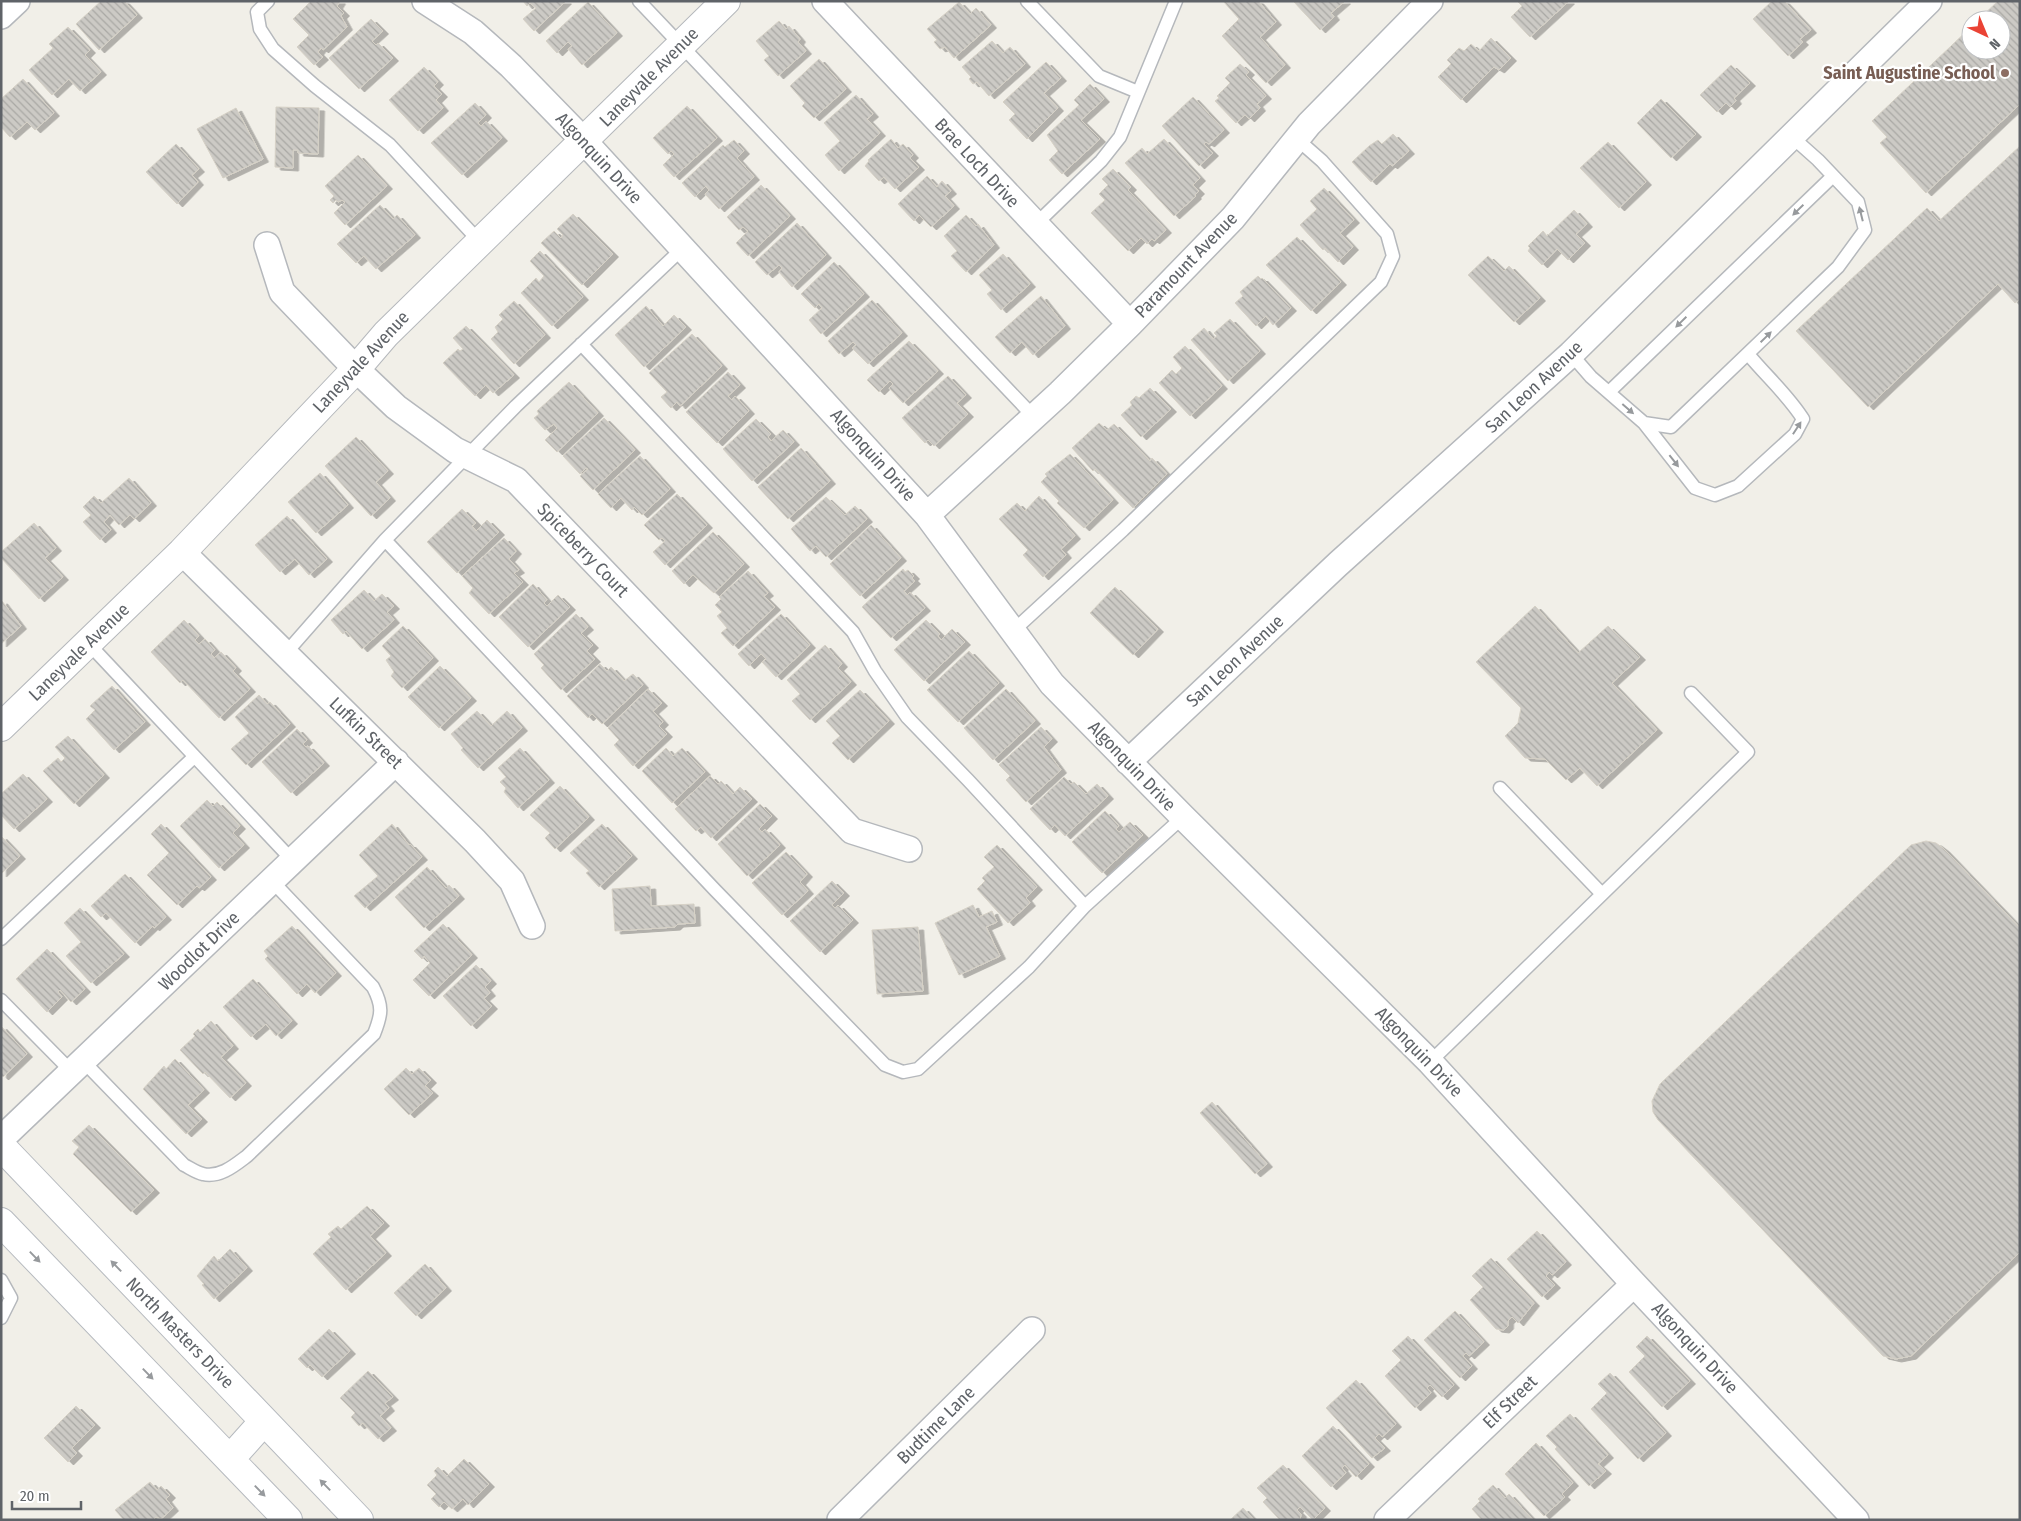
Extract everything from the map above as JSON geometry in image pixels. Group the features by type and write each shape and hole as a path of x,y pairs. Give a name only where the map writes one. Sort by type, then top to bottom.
{"street":[{"path":"1,16 17,1"},
{"name":"Algonquin Drive","path":"424,1 473,32 511,66 584,142 928,515 1052,684 1430,1062 1634,1284 1856,1520"},
{"name":"Laneyvale Avenue","path":"1,727 182,552 356,369 386,334 726,1"},
{"name":"Brae Loch Drive","path":"825,1 1130,324"},
{"name":"Paramount Avenue","path":"928,515 1034,417 1130,324 1232,218 1297,139 1430,1"},
{"name":"San Leon Avenue","path":"1128,762 1338,564 1570,354 1929,1"},
{"name":"Spiceberry Court","path":"267,245 282,292 356,369 396,407 455,450 516,480 852,831 909,849"},
{"name":"Lufkin Street","path":"182,552 475,840 512,881 532,926"},
{"name":"Woodlot Drive","path":"1,1139 396,762"},
{"name":"North Masters Drive","path":"1,1146 359,1520"},
{"path":"1,1222 288,1520"},
{"name":"Elf Street","path":"1387,1520 1634,1284"},
{"name":"Budtime Lane","path":"840,1520 1032,1330"},
{"path":"230,1459 264,1421"}],"lane":[{"path":"268,1 257,12 260,30 273,49 315,86 390,145 480,242"},
{"path":"639,1 1034,417"},
{"path":"1027,1 1099,76 1138,92"},
{"path":"1036,224 1102,161 1120,137 1176,1"},
{"path":"1644,423 1671,427 1838,267 1865,230 1858,202 1791,136"},
{"path":"1013,631 1122,530 1381,282 1393,256 1387,234 1322,161 1297,139"},
{"path":"1609,392 1833,176"},
{"path":"285,654 385,540 516,406 683,248"},
{"path":"581,344 853,632 875,671 907,718 1085,906"},
{"path":"1570,354 1591,377 1644,423 1695,488 1715,495 1738,486 1795,434 1803,419 1792,402 1766,376 1748,354"},
{"path":"385,540 715,890 885,1065 903,1072 918,1069 1029,967 1085,906 1183,817"},
{"path":"88,643 293,861"},
{"path":"1430,1062 1748,752 1691,693"},
{"path":"1,939 194,757"},
{"path":"1500,788 1602,894"},
{"path":"1,1000 184,1165 203,1174 218,1174 230,1169 247,1156 374,1034 381,1018 380,1002 373,987 272,881"},
{"path":"1,1280 11,1298 1,1318"}],"building":[{"path":"101,1 124,1 137,15 99,50 76,24"},
{"path":"311,1 340,1 337,6 344,13 341,16 347,27 323,50 321,48 318,52 323,57 314,65 297,47 309,35 293,19"},
{"path":"523,1 566,1 534,31 523,19 536,8 530,3 527,6"},
{"path":"1223,1 1258,1 1276,22 1260,37 1285,65 1266,83 1222,36 1239,19"},
{"path":"1345,1 1331,13 1334,17 1320,30 1294,2"},
{"path":"1517,1 1569,1 1530,37 1511,17 1522,6"},
{"path":"1772,1 1784,1 1811,30 1800,39 1803,42 1788,56 1753,19"},
{"path":"1998,1 2020,1 2020,104 1926,193 1880,143 1887,137 1872,121 1961,36 1961,60 2011,60 2011,10 1989,10"},
{"path":"588,2 617,33 582,65 568,49 572,46 568,42 557,53 546,41"},
{"path":"959,2 970,14 976,8 991,25 954,58 945,47 940,49 934,42 937,40 927,29"},
{"path":"371,19 383,31 372,41 376,45 378,43 393,58 359,89 329,58"},
{"path":"779,21 786,29 789,26 800,39 798,42 806,51 778,76 764,60 769,56 756,41"},
{"path":"68,27 90,50 85,55 101,72 80,91 69,79 52,95 29,70 53,48 49,44"},
{"path":"1491,38 1511,58 1499,70 1494,67 1461,100 1438,77 1451,64 1447,60 1459,48 1464,51 1471,44 1479,51"},
{"path":"992,41 1003,53 1010,47 1025,64 989,96 977,82 973,84 969,79 971,77 962,67"},
{"path":"819,59 846,89 814,118 802,106 805,103 790,86"},
{"path":"1046,62 1061,78 1044,93 1058,108 1027,139 1009,120 1015,114 1003,102"},
{"path":"1240,64 1249,72 1246,75 1266,96 1257,104 1260,108 1249,119 1245,115 1236,123 1215,101 1219,98 1217,96 1230,83 1225,78"},
{"path":"1731,65 1750,83 1734,98 1736,101 1730,107 1726,103 1717,112 1700,95"},
{"path":"424,67 438,82 434,86 442,94 436,100 443,108 418,131 389,100"},
{"path":"23,79 54,113 35,130 27,122 10,137 1,127 1,99"},
{"path":"1090,84 1104,99 1081,120 1100,139 1062,174 1049,160 1058,151 1047,135 1079,105 1074,100"},
{"path":"856,95 873,114 867,119 880,133 839,171 825,155 840,141 824,123"},
{"path":"1193,97 1224,130 1209,144 1206,142 1204,144 1213,153 1199,166 1162,126"},
{"path":"1661,99 1696,134 1671,158 1637,123"},
{"path":"475,103 486,115 478,123 481,126 486,121 502,138 462,175 431,143"},
{"path":"687,106 717,138 674,177 663,165 674,154 671,151 668,154 653,138"},
{"path":"276,107 319,108 318,154 298,153 298,150 293,150 293,168 275,167"},
{"path":"236,108 263,159 223,178 197,129"},
{"path":"1393,134 1409,151 1392,166 1390,164 1371,182 1352,162 1369,146 1378,140 1382,144"},
{"path":"891,139 898,148 903,144 913,155 910,158 919,167 895,189 884,177 879,181 865,166 868,160"},
{"path":"1164,139 1200,178 1193,185 1199,191 1196,196 1174,216 1125,163 1142,148 1147,154"},
{"path":"734,140 744,151 737,158 754,177 719,209 705,194 709,190 706,186 695,197 682,183 723,145 725,147"},
{"path":"1608,142 1646,182 1619,208 1580,168"},
{"path":"176,144 199,169 192,175 198,182 177,204 146,172"},
{"path":"2020,146 2020,299 2015,303 1998,284 1868,407 1796,331 1927,208 1939,221"},
{"path":"358,155 387,186 345,225 334,213 345,202 342,200 338,202 336,200 333,203 330,200 334,196 325,186"},
{"path":"1113,169 1131,187 1128,190 1166,230 1154,241 1152,239 1147,244 1141,238 1128,251 1091,213 1105,200 1099,194 1108,185 1102,179"},
{"path":"927,176 937,187 942,181 951,191 945,196 954,206 931,227 919,215 914,221 898,204"},
{"path":"761,185 790,216 748,256 736,243 748,231 743,227 739,230 727,217"},
{"path":"1324,188 1354,220 1340,233 1353,247 1338,262 1325,248 1323,250 1300,225 1317,209 1310,201"},
{"path":"380,205 393,219 397,215 415,235 376,269 364,256 356,263 337,244"},
{"path":"1574,210 1587,224 1576,234 1585,243 1568,260 1557,249 1542,265 1528,251 1530,248 1528,246 1543,231 1547,236"},
{"path":"573,214 613,254 582,285 541,243 554,231 561,238 563,235 557,229"},
{"path":"966,215 976,226 978,224 994,245 966,272 951,256 957,251 944,236"},
{"path":"797,223 826,255 792,287 779,272 782,268 779,265 767,275 755,262"},
{"path":"1297,237 1341,282 1311,311 1266,265"},
{"path":"540,251 583,297 552,326 521,293 536,278 539,282 544,276 530,261"},
{"path":"1003,254 1030,284 1001,310 987,294 992,290 979,275"},
{"path":"1488,256 1504,271 1509,266 1540,298 1514,322 1468,275"},
{"path":"834,262 864,294 821,334 809,320 822,308 819,304 815,308 801,294"},
{"path":"1258,276 1291,308 1273,325 1266,316 1256,326 1235,303 1243,296 1240,292"},
{"path":"1041,296 1065,326 1033,355 1022,342 1010,353 995,337"},
{"path":"872,300 902,333 868,364 852,348 856,345 853,342 839,354 828,341"},
{"path":"514,301 545,335 514,364 491,339 498,332 495,327 503,319 499,315"},
{"path":"646,306 663,326 674,315 686,327 644,367 615,335"},
{"path":"1230,319 1260,351 1228,381 1191,340 1204,328 1213,339 1217,336 1214,333"},
{"path":"466,326 514,375 493,393 486,385 475,396 443,363 458,349 460,351 463,349 453,338"},
{"path":"692,334 722,366 680,406 677,402 671,408 661,397 667,392 649,373"},
{"path":"909,341 938,371 903,403 889,388 893,384 890,381 879,392 867,380"},
{"path":"1185,346 1222,386 1190,416 1159,383 1172,370 1176,374 1182,368 1173,357"},
{"path":"728,372 740,385 728,396 732,400 735,396 749,411 717,443 686,412"},
{"path":"948,376 966,395 957,403 968,414 934,446 928,440 925,443 902,418"},
{"path":"569,382 598,413 557,452 545,440 557,428 554,424 545,430 534,418 539,414 537,411"},
{"path":"1150,388 1171,409 1141,437 1121,415 1132,405 1130,402 1136,396 1139,398"},
{"path":"604,418 635,450 593,490 580,476 588,469 586,468 580,474 563,456"},
{"path":"756,419 771,434 768,437 771,441 783,430 794,442 752,481 723,449"},
{"path":"1099,423 1107,430 1114,424 1150,461 1152,458 1167,474 1133,508 1095,469 1093,471 1072,448"},
{"path":"356,437 388,471 376,482 390,498 371,516 325,466"},
{"path":"801,448 830,481 788,519 758,487"},
{"path":"1070,454 1113,500 1084,528 1057,503 1059,501 1041,482 1047,476 1045,474"},
{"path":"640,456 670,489 642,515 634,507 632,510 621,498 611,508 598,494"},
{"path":"320,473 348,505 316,533 288,502"},
{"path":"129,478 151,503 134,519 130,515 119,525 110,515 104,522 111,530 100,540 83,522 91,515 83,507 94,496 101,503"},
{"path":"677,494 707,525 665,565 653,552 665,541 662,538 659,540 644,525"},
{"path":"1039,496 1075,536 1061,549 1066,555 1043,577 1023,555 1028,550 999,519 1017,503 1025,511"},
{"path":"826,497 845,515 855,506 867,519 826,557 816,546 810,551 791,529"},
{"path":"462,509 476,523 472,526 476,531 487,520 499,532 457,573 427,542"},
{"path":"287,516 327,559 309,575 295,559 280,572 255,545"},
{"path":"34,523 56,548 45,558 63,577 39,599 1,558 1,552"},
{"path":"871,525 901,558 860,596 830,564"},
{"path":"713,532 744,564 714,593 693,575 684,584 672,571"},
{"path":"504,538 516,551 509,559 519,570 514,573 523,582 489,614 469,593 473,588 462,576"},
{"path":"903,569 905,572 908,570 914,576 912,578 915,581 904,591 907,595 910,592 925,608 891,638 862,607"},
{"path":"748,571 768,593 764,596 775,607 733,646 721,633 727,628 717,616 722,612 715,605 721,599 719,597"},
{"path":"533,584 547,600 544,603 547,606 558,595 570,607 528,647 499,617"},
{"path":"1115,587 1158,629 1133,655 1090,613"},
{"path":"364,590 374,601 382,594 394,606 387,612 394,620 362,649 346,631 343,634 331,620"},
{"path":"1,601 21,626 1,644"},
{"path":"1535,606 1578,653 1608,626 1640,657 1612,683 1657,730 1597,786 1580,768 1566,780 1545,759 1525,758 1505,736 1518,723 1521,708 1476,662"},
{"path":"576,614 588,627 581,633 593,645 587,651 595,659 561,690 541,668 544,665 534,654"},
{"path":"781,614 810,645 776,677 762,662 766,659 761,654 749,666 738,654"},
{"path":"184,620 199,636 195,640 199,644 205,639 215,650 211,654 214,658 221,652 236,668 233,671 250,689 219,718 183,680 180,683 151,652"},
{"path":"926,620 940,634 938,636 941,640 952,629 965,642 924,681 894,650"},
{"path":"403,626 433,658 402,688 391,676 394,672 386,660 391,656 382,646"},
{"path":"825,645 842,664 838,668 851,682 810,720 792,701 800,694 787,680"},
{"path":"969,651 999,683 958,722 927,690"},
{"path":"600,664 607,671 611,667 624,681 633,674 643,685 602,724 592,714 588,718 567,696"},
{"path":"440,666 471,698 439,728 408,697"},
{"path":"112,686 145,722 114,750 86,719 95,710 90,706"},
{"path":"648,689 662,703 653,711 663,722 659,726 667,734 633,766 614,745 619,740 608,728"},
{"path":"1006,689 1035,721 993,760 964,728"},
{"path":"860,690 889,721 848,760 832,743 840,736 826,721"},
{"path":"259,695 267,704 270,702 290,724 246,765 231,749 249,733 235,717"},
{"path":"477,711 491,726 507,711 522,728 478,768 461,750 463,748 451,734"},
{"path":"1041,727 1052,739 1044,747 1061,770 1026,802 1006,780 1010,776 999,765"},
{"path":"297,729 307,740 303,744 306,747 308,746 324,763 291,793 262,762"},
{"path":"68,736 104,775 74,804 43,771 58,758 61,762 65,758 55,747"},
{"path":"520,748 549,780 518,808 504,792 506,788 500,782 506,777 498,768"},
{"path":"666,748 673,756 682,748 705,772 672,803 642,771"},
{"path":"23,774 47,799 14,829 1,815 1,794"},
{"path":"710,776 718,784 721,781 733,794 740,787 752,799 711,838 701,827 696,831 675,809"},
{"path":"1064,777 1071,784 1074,782 1086,794 1097,784 1108,796 1065,836 1055,825 1050,830 1030,809"},
{"path":"560,786 589,817 555,849 545,838 550,833 530,815"},
{"path":"207,800 213,806 217,802 240,826 233,833 244,845 219,868 180,826"},
{"path":"760,804 772,816 759,829 762,832 765,829 780,845 747,876 718,844"},
{"path":"1105,811 1119,826 1116,829 1119,832 1130,822 1143,835 1102,873 1072,842"},
{"path":"161,824 211,877 199,888 197,886 177,905 147,875 169,853 151,834"},
{"path":"392,824 409,845 422,857 365,908 354,896 378,876 359,855"},
{"path":"602,824 632,856 599,887 586,873 589,871 570,853"},
{"path":"1,836 20,856 1,874"},
{"path":"1926,841 1936,843 1944,849 2020,928 2020,1252 1911,1356 1896,1359 1883,1356 1658,1120 1653,1112 1652,1101 1660,1084 1911,845"},
{"path":"997,845 1037,887 1026,898 1030,903 1008,923 977,889 985,881 982,878 994,867 984,857"},
{"path":"786,852 807,874 800,882 808,891 782,915 752,883"},
{"path":"427,867 446,888 449,885 459,896 424,928 395,897"},
{"path":"125,874 166,917 135,943 106,913 101,917 91,906"},
{"path":"832,881 844,893 832,905 835,908 838,905 853,920 820,952 790,921"},
{"path":"650,886 651,906 694,904 695,923 678,924 675,927 615,931 612,889"},
{"path":"973,905 979,917 992,911 997,922 986,927 1000,956 959,975 935,923"},
{"path":"80,908 124,954 91,983 66,956 81,942 64,923"},
{"path":"443,924 472,955 429,996 413,980 430,963 424,956 422,959 414,951"},
{"path":"292,926 336,973 315,993 307,984 297,994 265,959 268,956 264,951"},
{"path":"918,927 923,991 877,994 872,930"},
{"path":"47,949 85,989 71,1002 60,990 58,992 62,997 47,1012 16,979"},
{"path":"476,965 491,981 485,987 490,993 484,998 492,1006 471,1026 443,996"},
{"path":"253,979 292,1021 276,1036 266,1024 251,1037 223,1007"},
{"path":"211,1021 233,1046 221,1057 246,1083 230,1098 180,1050 195,1036 193,1034 198,1029 200,1032"},
{"path":"1,1026 27,1054 3,1077 1,1075"},
{"path":"175,1059 204,1090 188,1105 202,1119 186,1134 143,1089 164,1066 166,1069"},
{"path":"406,1068 412,1074 419,1068 431,1080 425,1086 433,1093 409,1115 384,1089"},
{"path":"1212,1102 1267,1164 1255,1174 1200,1113"},
{"path":"89,1125 154,1190 131,1212 73,1154 79,1147 72,1141"},
{"path":"367,1206 384,1223 370,1236 386,1253 346,1290 313,1254 331,1237 328,1234 338,1226 341,1229"},
{"path":"1537,1231 1566,1262 1552,1275 1549,1272 1546,1276 1555,1285 1542,1297 1507,1259"},
{"path":"230,1249 247,1268 214,1299 197,1276 214,1256 218,1261"},
{"path":"1491,1258 1534,1303 1518,1323 1512,1317 1504,1330 1496,1329 1470,1300 1483,1287 1472,1276"},
{"path":"425,1264 446,1288 416,1316 394,1293"},
{"path":"1455,1311 1484,1342 1469,1356 1466,1353 1463,1356 1472,1366 1460,1378 1424,1340"},
{"path":"329,1329 350,1351 322,1377 310,1365 307,1368 298,1359"},
{"path":"1408,1336 1454,1385 1442,1397 1430,1385 1427,1388 1431,1393 1415,1408 1385,1376 1401,1360 1392,1351"},
{"path":"1647,1336 1690,1381 1662,1407 1629,1372 1645,1356 1636,1347"},
{"path":"368,1371 393,1397 385,1403 389,1408 380,1416 391,1428 378,1439 363,1423 359,1426 351,1417 355,1413 340,1398"},
{"path":"1610,1373 1666,1433 1638,1459 1591,1409 1607,1393 1598,1384"},
{"path":"1356,1380 1396,1424 1382,1437 1379,1434 1375,1438 1385,1448 1372,1458 1326,1408"},
{"path":"76,1406 95,1425 72,1448 77,1453 68,1462 44,1438"},
{"path":"1570,1414 1608,1455 1598,1464 1606,1471 1589,1486 1555,1449 1557,1447 1546,1436"},
{"path":"1333,1426 1369,1464 1356,1477 1345,1465 1342,1468 1346,1473 1331,1487 1302,1456"},
{"path":"1536,1443 1573,1483 1562,1494 1565,1497 1544,1516 1505,1474"},
{"path":"464,1459 489,1484 468,1505 463,1499 452,1509 444,1502 439,1507 431,1499 436,1494 427,1485 437,1475 434,1471 438,1467 447,1476"},
{"path":"1283,1465 1325,1508 1313,1520 1300,1507 1297,1510 1301,1514 1300,1520 1280,1520 1263,1502 1267,1498 1257,1488"},
{"path":"150,1482 157,1490 161,1486 170,1495 166,1499 173,1508 161,1519 156,1517 153,1520 124,1520 115,1510"},
{"path":"1493,1485 1505,1498 1509,1494 1533,1520 1482,1520 1472,1509 1480,1501 1478,1499"},
{"path":"1243,1508 1254,1520 1230,1520"}],"place":[{"name":"Saint Augustine School","path":"2005,73"}]}
